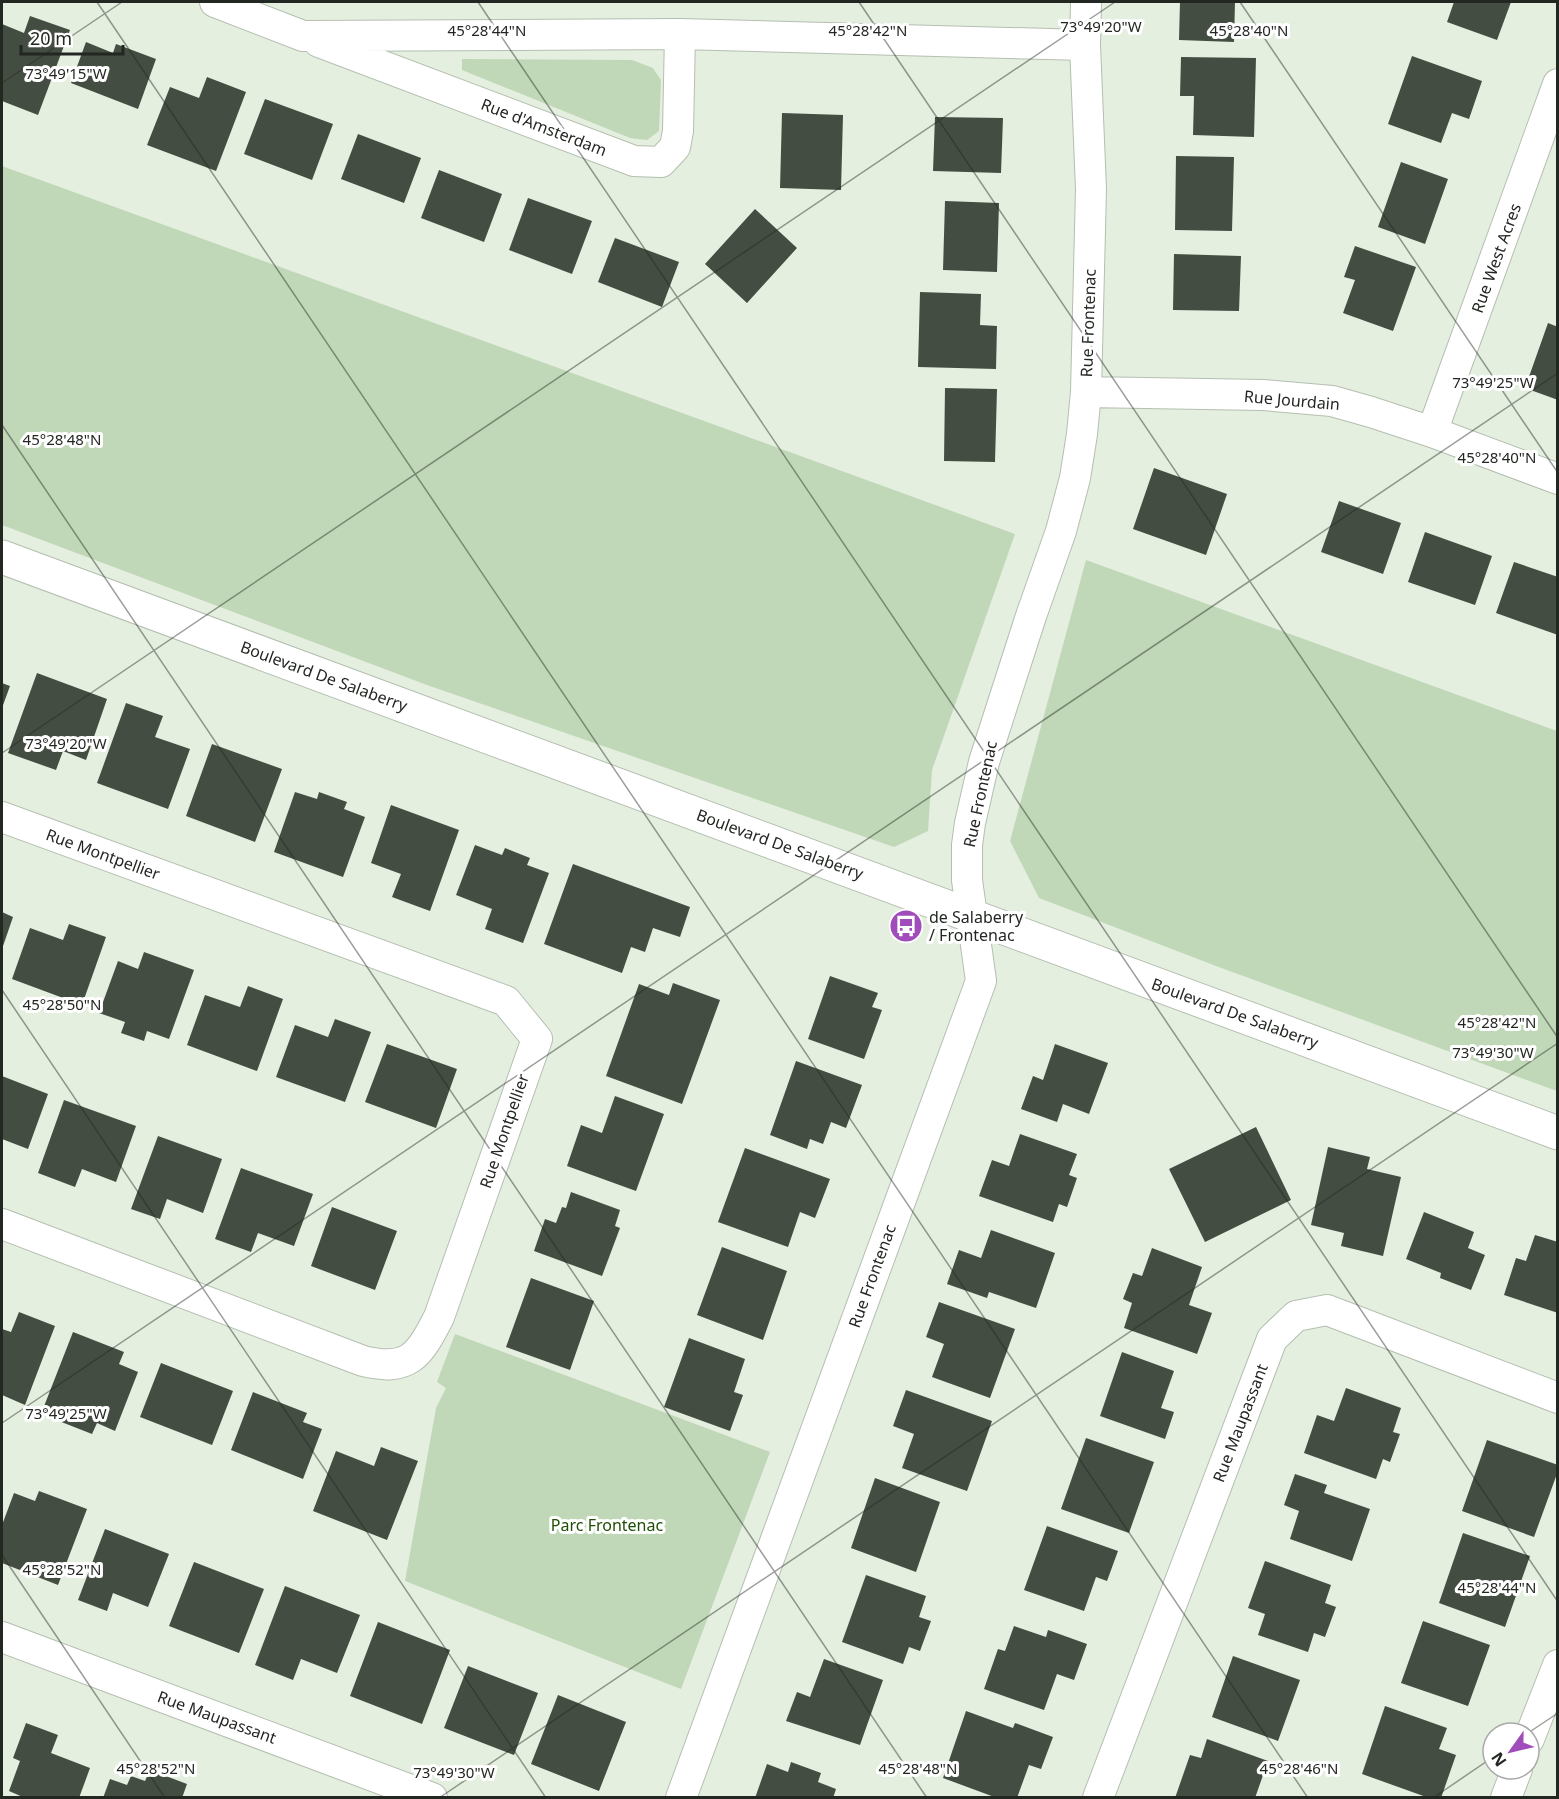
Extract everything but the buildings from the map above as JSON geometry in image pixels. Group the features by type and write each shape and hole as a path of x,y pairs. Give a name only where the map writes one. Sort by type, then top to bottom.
{"street":[{"name":"Rue d'Amsterdam","path":"215,2 634,161 661,162 675,147 678,131 680,34"},
{"name":"Rue Frontenac","path":"681,1797 981,981 966,865 973,812 988,752 1070,498 1082,434 1086,392 1091,189 1085,45 1086,2"},
{"name":"Rue d'Amsterdam","path":"303,36 680,34 1085,45"},
{"name":"Rue West Acres","path":"1432,432 1557,84"},
{"name":"Rue Jourdain","path":"1086,392 1253,395 1314,399 1356,407 1432,432 1557,479"},
{"name":"Boulevard De Salaberry","path":"2,557 1557,1132"},
{"name":"Rue Montpellier","path":"2,817 506,1001 537,1039 439,1317 426,1342 414,1357 407,1361 389,1365 363,1361 2,1224"},
{"name":"Rue Maupassant","path":"1098,1797 1272,1339 1296,1316 1327,1310 1557,1398"},
{"name":"Rue Maupassant","path":"2,1637 432,1797"},
{"path":"1536,1721 1557,1665"},
{"path":"1506,1797 1512,1781"}],"green space":[{"path":"462,59 632,60 653,68 661,80 659,131 647,140 630,138 462,70"},
{"path":"2,166 1015,534 932,770 928,831 894,847 427,685 2,525"},
{"path":"1086,560 1557,731 1557,1091 1216,966 1039,898 1010,841"},
{"name":"Parc Frontenac","path":"455,1334 770,1452 681,1689 405,1581 436,1408 446,1388 437,1382"}],"place":[{"name":"de Salaberry / Frontenac","path":"906,926"}]}
